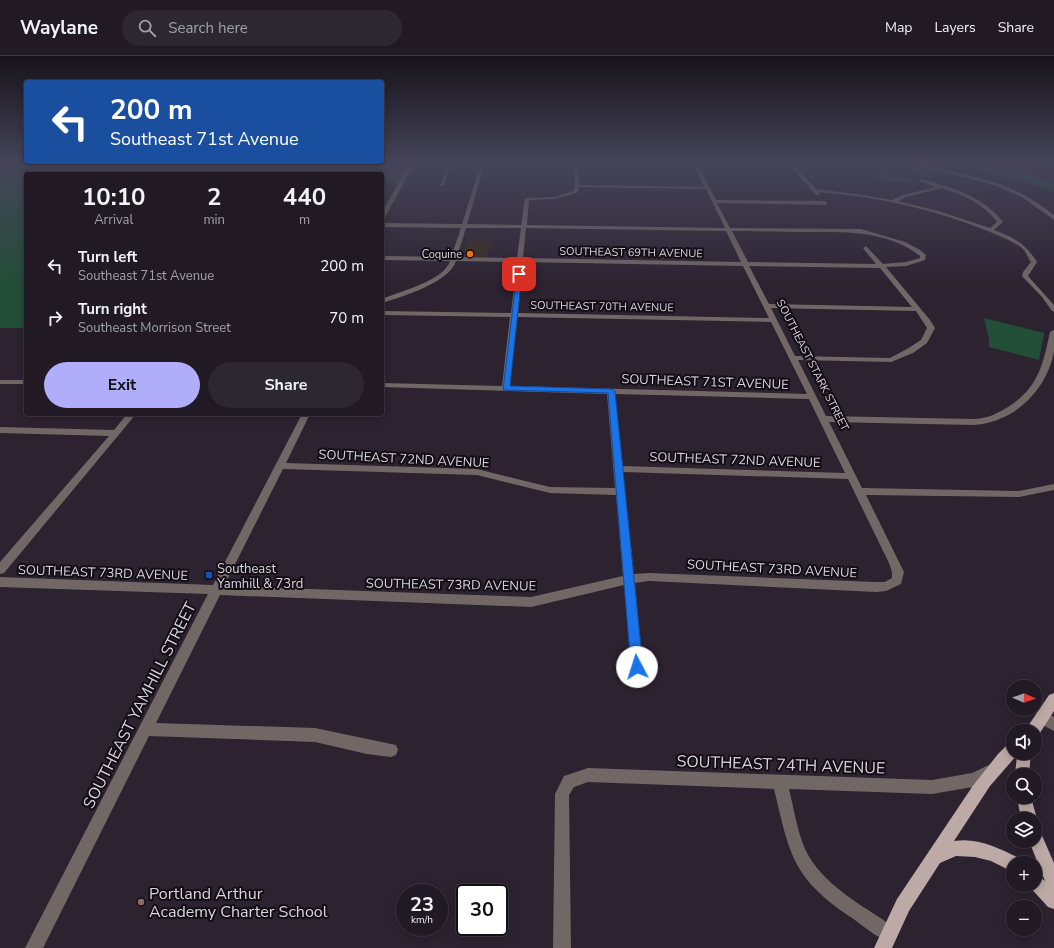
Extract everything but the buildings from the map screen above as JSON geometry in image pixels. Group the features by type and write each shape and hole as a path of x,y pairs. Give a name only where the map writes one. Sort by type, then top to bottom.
{"main road":[{"path":"1048,721 1054,699"},
{"path":"886,941 908,896 991,771 1006,756"},
{"path":"934,857 949,848 966,847 993,854 1006,860"},
{"path":"1040,848 1054,882"},
{"path":"1042,889 1054,901"}],"street":[{"path":"384,213 389,205"},
{"path":"384,300 430,282 444,274 454,259 470,205"},
{"path":"506,388 526,205"},
{"name":"SOUTHEAST STARK STREET","path":"715,205 895,563 898,572 897,581"},
{"path":"904,205 934,212 990,230 1011,238 1028,249 1034,257 1034,262 1026,272 1025,276 1044,296 1054,310"},
{"path":"982,205 1000,222 990,230"},
{"path":"1036,205 1054,218"},
{"path":"384,224 729,230"},
{"name":"SOUTHEAST 69TH AVENUE","path":"384,258 880,266 923,260 923,255 915,250 877,235 851,231 729,230"},
{"path":"793,358 886,360 896,358 910,351 930,332 930,325 866,248"},
{"path":"767,306 917,309"},
{"name":"SOUTHEAST 70TH AVENUE","path":"384,313 774,320"},
{"path":"823,419 973,422 992,419 1024,401 1037,388 1049,359 1054,332"},
{"path":"0,382 24,382"},
{"name":"SOUTHEAST 71ST AVENUE","path":"384,385 812,397"},
{"path":"611,391 637,667"},
{"path":"0,570 130,416"},
{"name":"SOUTHEAST YAMHILL STREET","path":"34,948 305,416"},
{"path":"0,430 116,433"},
{"name":"SOUTHEAST 72ND AVENUE","path":"279,466 477,472 550,490 621,492"},
{"name":"SOUTHEAST 72ND AVENUE","path":"618,469 851,476"},
{"path":"858,491 1019,494 1054,486"},
{"name":"SOUTHEAST 73RD AVENUE","path":"0,582 531,602 551,599 629,578 649,577 876,587 886,586 897,581"},
{"path":"146,729 315,735 367,747 390,750"},
{"name":"SOUTHEAST 74TH AVENUE","path":"562,948 562,794 569,781 588,775 932,787 973,780 991,771"},
{"path":"780,782 796,843 803,862 830,892 886,941"}],"shaded area":[{"path":"467,241 491,241 487,258 463,257"}],"green space":[{"path":"0,205 24,205 24,328 0,328"},
{"path":"984,318 1044,333 1039,360 989,347 989,339"}],"place":[{"name":"Coquine","path":"470,254"},
{"name":"Southeast Yamhill & 73rd","path":"209,575"},
{"name":"Portland Arthur Academy Charter School","path":"141,902"}],"route":[{"path":"519,274 506,388 611,391 637,667"}]}
